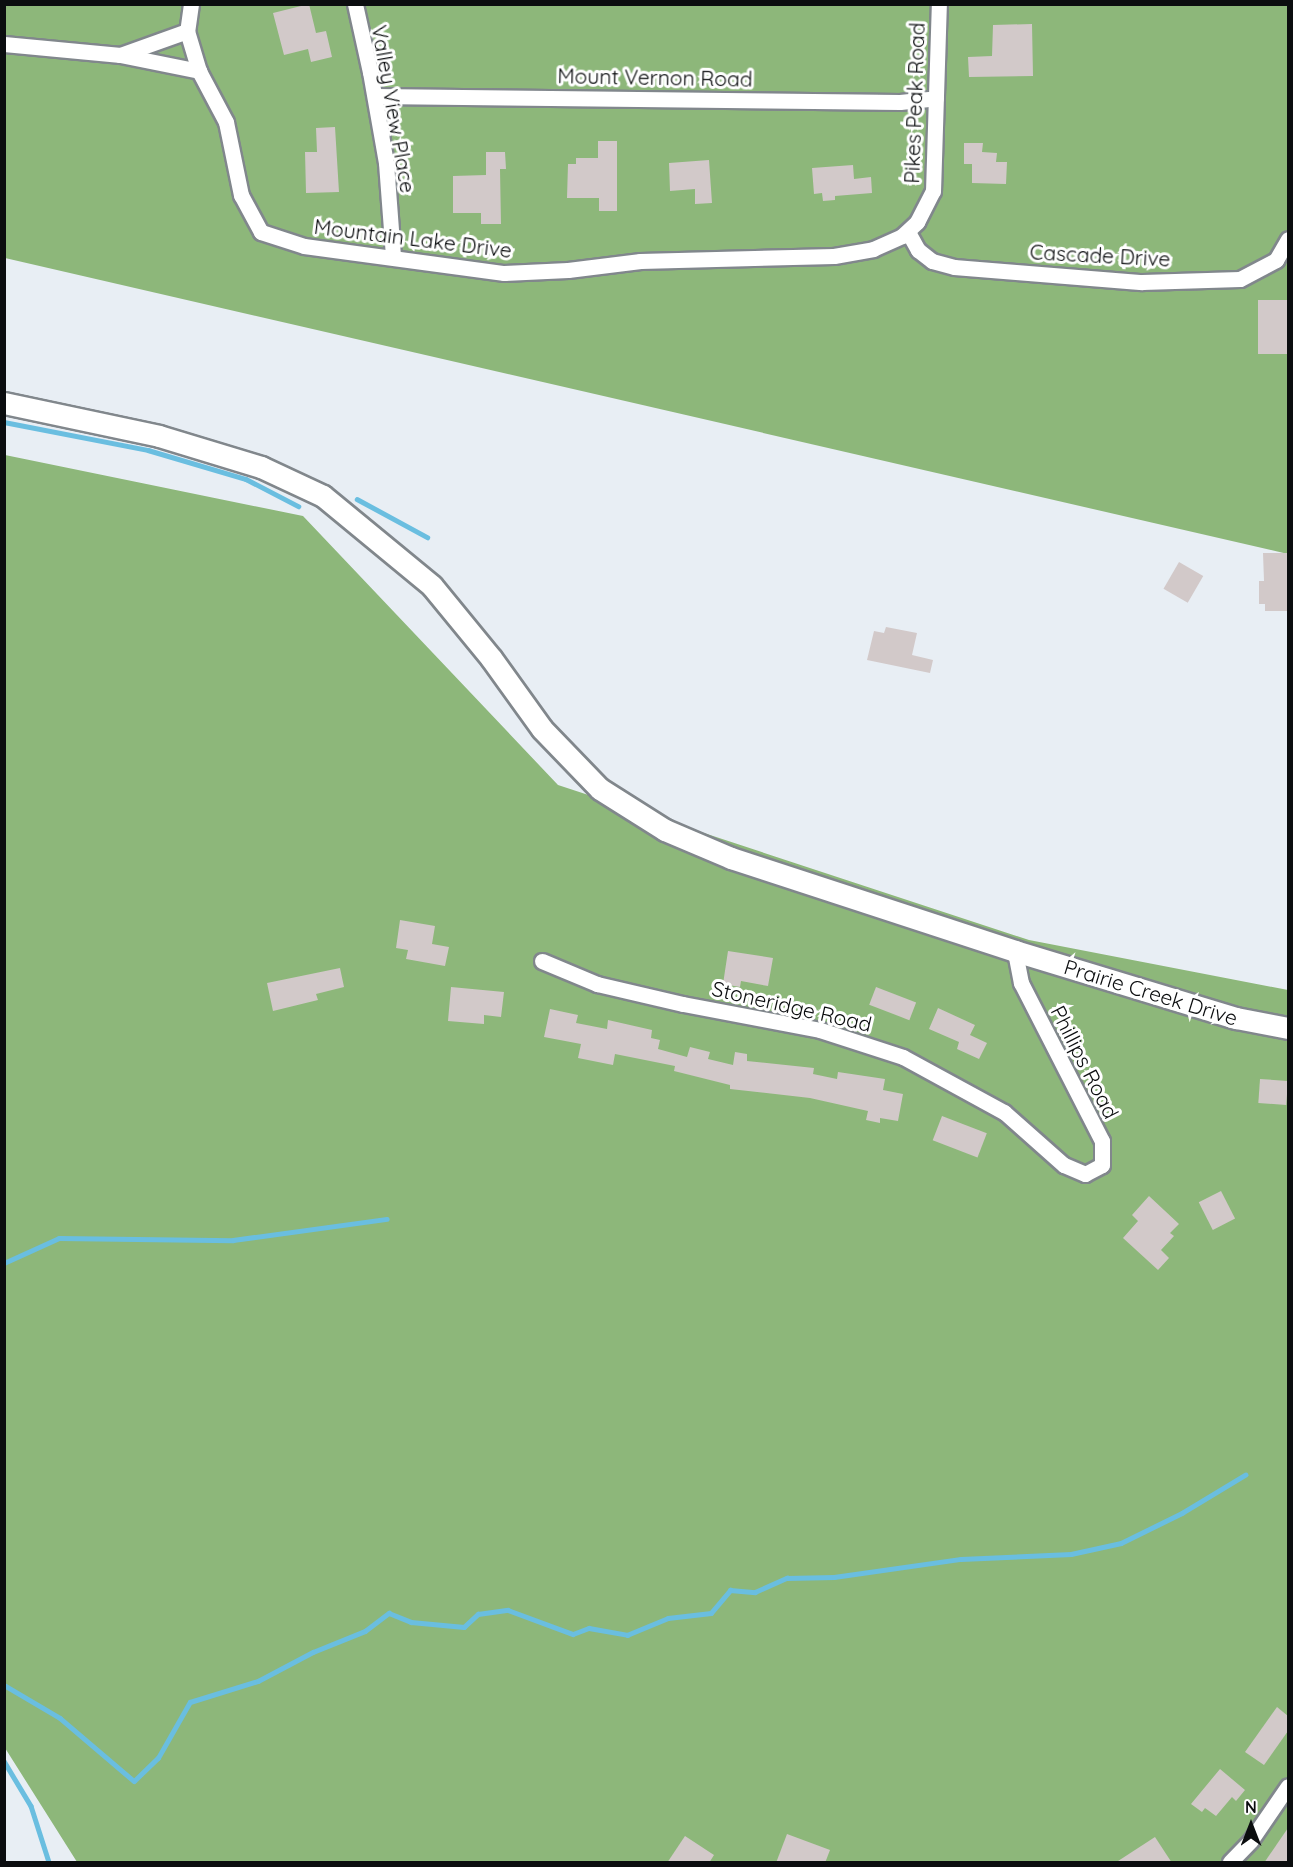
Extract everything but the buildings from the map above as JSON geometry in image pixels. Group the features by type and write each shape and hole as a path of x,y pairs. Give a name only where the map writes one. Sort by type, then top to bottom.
{"main road":[{"name":"Prairie Creek Drive","path":"4,403 159,436 261,467 323,496 432,586 491,658 542,729 600,789 665,830 731,858 1015,951 1236,1018 1288,1028"}],"street":[{"name":"Mountain Lake Drive","path":"191,4 187,31 199,71 226,122 241,195 261,232 304,246 504,273 568,270 640,261 834,256 873,249 908,232"},
{"name":"Valley View Place","path":"355,4 375,96 386,163 393,257"},
{"name":"Pikes Peak Road","path":"908,232 917,222 933,191 939,4"},
{"path":"120,55 187,31"},
{"path":"4,44 120,55 199,71"},
{"name":"Mount Vernon Road","path":"375,96 900,102 936,98"},
{"name":"Cascade Drive","path":"908,232 918,250 932,261 954,267 1142,282 1240,279 1276,260 1288,238"},
{"name":"Phillips Road","path":"1015,951 1022,983 1102,1141 1102,1158"},
{"name":"Stoneridge Road","path":"542,961 597,984 683,1004 820,1030 863,1042 903,1057 970,1091 1004,1112 1064,1165 1085,1174 1102,1165 1102,1158"},
{"path":"1230,1863 1251,1840 1288,1786"}],"green space":[{"path":"5,5 1288,5 1288,554 5,258"},
{"path":"5,455 303,516 558,785 1029,940 1288,990 1288,1862 77,1862 5,1748"}],"waterway":[{"path":"4,422 148,450 246,479 298,506"},
{"path":"357,499 427,537"},
{"path":"4,1263 59,1238 233,1240 387,1219"},
{"path":"4,1685 60,1718 134,1781 158,1758 190,1702 258,1681 313,1652 365,1631 389,1613 411,1622 464,1627 478,1614 508,1610 573,1634 589,1628 627,1635 668,1618 711,1613 730,1590 755,1592 787,1578 834,1577 961,1559 1071,1554 1121,1543 1182,1513 1245,1475"},
{"path":"4,1761 31,1806 49,1862"}]}
